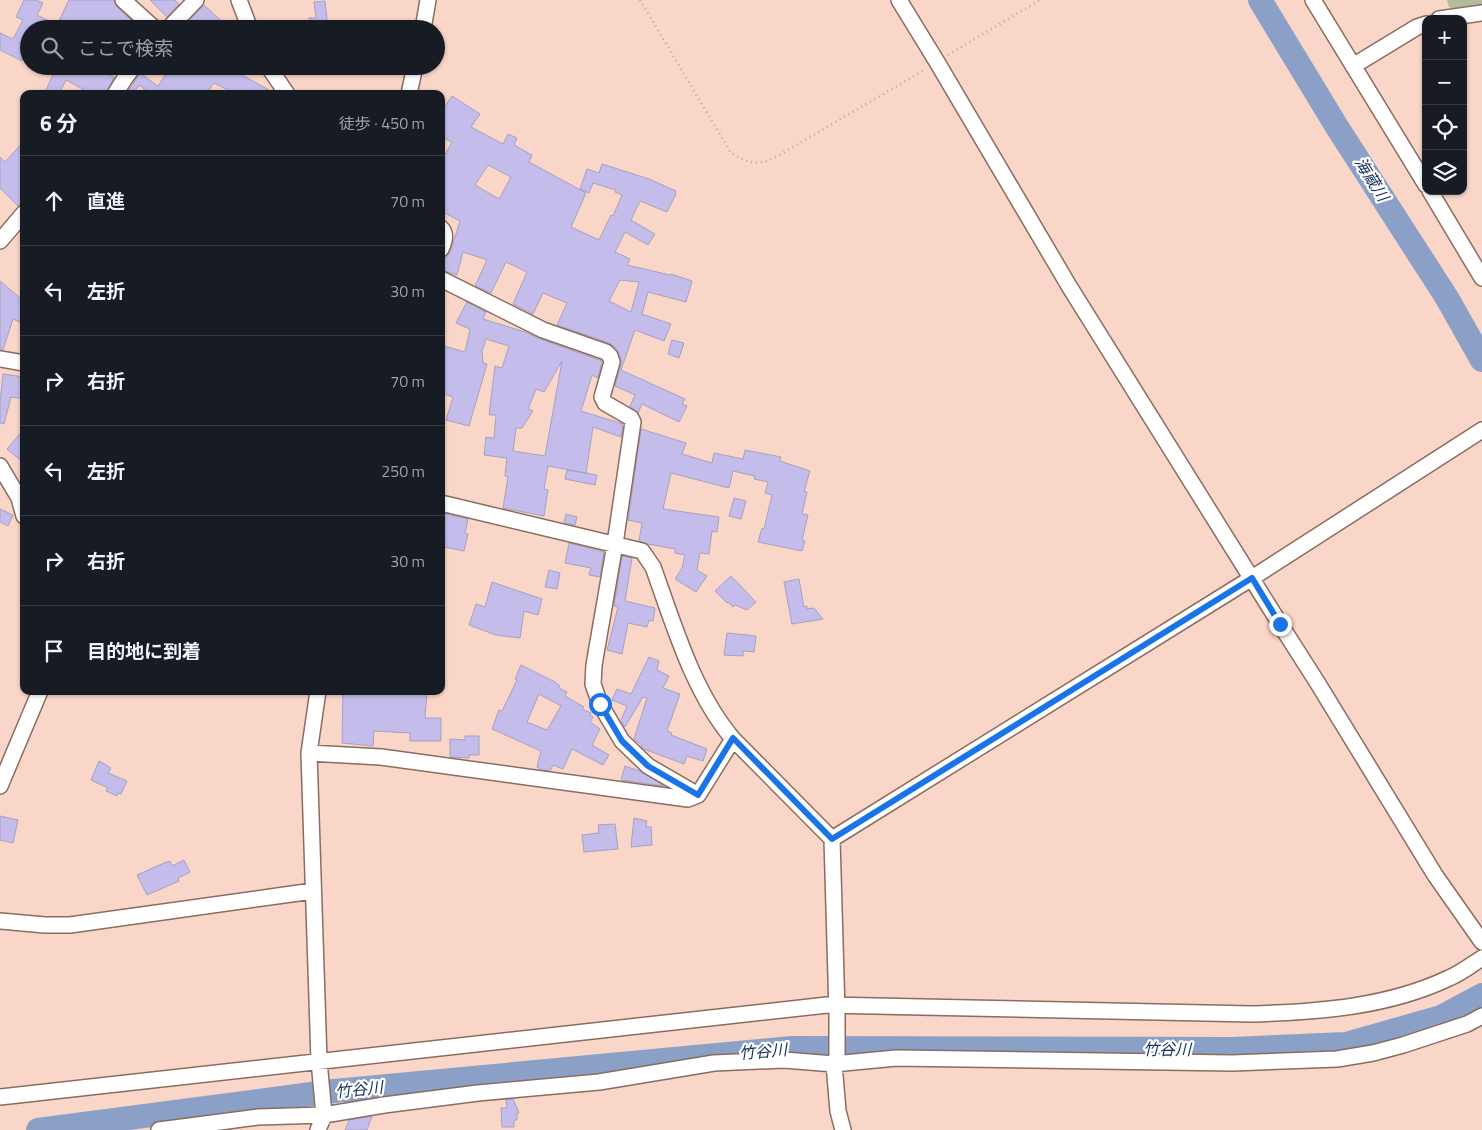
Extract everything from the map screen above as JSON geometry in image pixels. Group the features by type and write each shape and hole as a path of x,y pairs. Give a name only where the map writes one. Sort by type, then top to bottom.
{"street":[{"path":"124,0 145,20"},
{"path":"177,20 196,0"},
{"path":"239,0 247,20"},
{"path":"424,20 428,0"},
{"path":"899,0 938,62 1069,286 1435,875 1482,942"},
{"path":"1313,0 1422,178"},
{"path":"1467,15 1482,13"},
{"path":"1353,66 1422,25"},
{"path":"117,90 126,75"},
{"path":"273,75 282,90"},
{"path":"410,90 413,75"},
{"path":"1432,195 1482,278"},
{"path":"0,241 20,218"},
{"path":"445,280 543,330 606,352 610,356 612,362 602,397 605,403 631,418 633,422 615,544 594,665 594,684 600,704 622,741 648,766 698,795"},
{"path":"0,359 20,362"},
{"path":"832,839 1252,578 1478,433"},
{"path":"0,466 20,502"},
{"path":"445,504 642,551 653,568 699,688 719,722 832,839 836,1060 838,1112 843,1130"},
{"path":"0,786 38,695"},
{"path":"317,695 308,753 319,1067 323,1121"},
{"path":"308,753 381,757 688,799 698,795 733,738"},
{"path":"0,921 44,925 70,924 313,892"},
{"path":"0,1097 319,1067 836,1008 1252,1014 1313,1012 1363,1005 1412,993 1450,978 1482,958"},
{"path":"159,1130 258,1117 323,1121 384,1105 478,1093 599,1082 714,1063 896,1058 1232,1063 1337,1059 1403,1046 1467,1024 1482,1016"}],"path":[{"path":"640,0 731,153 748,162 762,163 774,158 938,62 1040,0"}],"green space":[{"path":"1447,0 1482,0 1482,12 1468,17 1449,7"}],"building":[{"path":"24,0 36,0 43,3 37,15 47,20 23,20 16,17"},
{"path":"69,0 114,0 117,7 131,20 59,20"},
{"path":"150,0 175,0 179,4 167,17"},
{"path":"325,1 327,20 309,20 309,18 316,18 314,2"},
{"path":"204,5 220,20 190,20"},
{"path":"20,26 20,60 0,50 0,33 13,39"},
{"path":"53,75 111,75 114,77 108,90 85,90 66,80 61,90 46,90"},
{"path":"139,75 143,75 158,86 165,75 242,75 269,90 228,90 214,83 209,90 146,90 139,85 136,90 129,90"},
{"path":"452,96 480,114 471,127 503,144 508,134 517,138 514,145 532,155 529,162 586,193 571,227 599,240 611,215 613,216 622,195 615,192 616,190 593,183 589,193 580,189 587,169 599,173 602,164 649,179 676,191 667,212 640,201 631,220 655,234 648,245 625,232 615,252 630,259 627,265 671,274 692,281 686,302 648,292 642,314 671,324 664,341 635,330 621,370 685,399 682,404 687,406 679,422 642,404 638,413 630,406 635,395 615,386 621,364 617,349 609,343 557,325 567,303 543,293 533,314 513,304 527,272 506,262 491,293 475,286 487,260 463,252 457,275 445,271 445,257 450,253 460,221 445,213 445,155 452,142 445,139 445,106","holes":["488,165 511,177 499,199 475,185","620,280 639,282 631,312 609,301"]},
{"path":"20,145 20,205 18,206 0,188 0,157 5,162"},
{"path":"0,281 20,298 20,322 13,319 3,350 0,350"},
{"path":"467,302 486,312 483,319 525,332 602,361 598,378 592,375 581,411 623,424 621,437 593,427 586,473 548,466 544,489 548,490 544,516 503,508 508,477 505,476 507,458 484,455 486,437 494,438 496,415 489,415 495,366 502,368 509,346 486,339 482,351 483,363 487,364 469,426 446,420 453,397 445,394 445,346 465,352 470,329 456,323","holes":["562,361 545,456 513,451 516,428 522,428 533,411 528,409 536,389 544,392"]},
{"path":"672,340 684,343 679,358 668,354"},
{"path":"3,374 20,376 20,398 11,397 4,424 0,423"},
{"path":"641,429 686,443 682,454 712,463 714,453 743,459 745,450 781,457 780,461 810,471 804,491 807,492 802,514 808,515 802,540 805,541 802,551 758,542 762,528 764,529 772,495 765,493 768,482 754,479 755,476 733,471 729,488 671,473 663,509 719,517 717,532 712,531 709,554 700,553 697,570 707,576 696,592 675,579 682,568 685,555 675,553 675,549 639,541 642,523 628,520"},
{"path":"20,434 20,460 7,449"},
{"path":"567,470 597,475 595,485 565,479"},
{"path":"734,498 746,501 741,519 729,516"},
{"path":"0,509 13,515 8,526 0,522"},
{"path":"445,514 468,519 465,533 468,534 464,551 445,547"},
{"path":"566,514 577,517 575,525 564,523"},
{"path":"569,543 604,552 600,577 589,575 591,568 565,563"},
{"path":"622,556 632,558 625,601 655,608 653,621 649,620 647,627 628,623 622,654 607,650 618,607 614,606"},
{"path":"549,570 560,573 557,589 545,587"},
{"path":"731,576 756,602 747,610 735,605 733,607 715,591"},
{"path":"799,579 804,607 807,606 807,609 814,608 823,619 792,624 784,582"},
{"path":"492,582 542,599 538,615 524,611 520,638 496,635 469,625 476,604 485,607"},
{"path":"727,633 756,636 754,652 743,651 743,656 724,655"},
{"path":"649,657 659,661 657,670 669,676 663,688 680,694 667,731 672,733 671,735 707,749 703,761 687,756 684,764 641,747 642,745 634,739 647,698 643,697 625,727 621,720 627,706 612,700 617,689 631,694"},
{"path":"521,665 555,682 560,686 559,688 567,692 565,696 584,707 582,709 591,713 590,715 593,717 590,722 600,729 592,745 609,755 603,765 572,749 563,769 553,765 550,771 542,770 537,767 541,751 492,729 499,710 502,711 517,680 515,679","holes":["539,694 561,706 547,730 527,722"]},
{"path":"343,695 427,695 425,718 441,718 441,741 410,741 410,733 374,731 373,746 342,743"},
{"path":"465,736 479,736 479,755 469,755 469,758 450,757 450,739 465,740"},
{"path":"99,761 111,768 108,773 127,781 121,794 118,793 117,796 106,791 108,788 91,780"},
{"path":"625,766 640,771 664,786 621,780"},
{"path":"0,816 18,820 13,843 0,840"},
{"path":"634,818 647,821 646,827 651,827 652,845 631,847"},
{"path":"615,824 618,849 584,852 582,835 599,833 598,825"},
{"path":"184,860 190,872 178,878 179,881 147,895 137,875 170,861 172,866"},
{"path":"513,1099 519,1113 517,1113 517,1120 514,1120 514,1127 502,1127 501,1108 507,1108 506,1100"},
{"path":"372,1116 367,1130 345,1130 349,1120"}],"waterway":[{"name":"海蔵川","path":"1260,0 1337,127 1447,298 1482,360"},
{"name":"竹谷川","path":"38,1130 334,1091 792,1048 1232,1049 1346,1044 1441,1017 1482,995"}],"route":[{"path":"600,704 622,741 648,766 698,795 733,738 832,839 1252,578 1280,624"}]}
